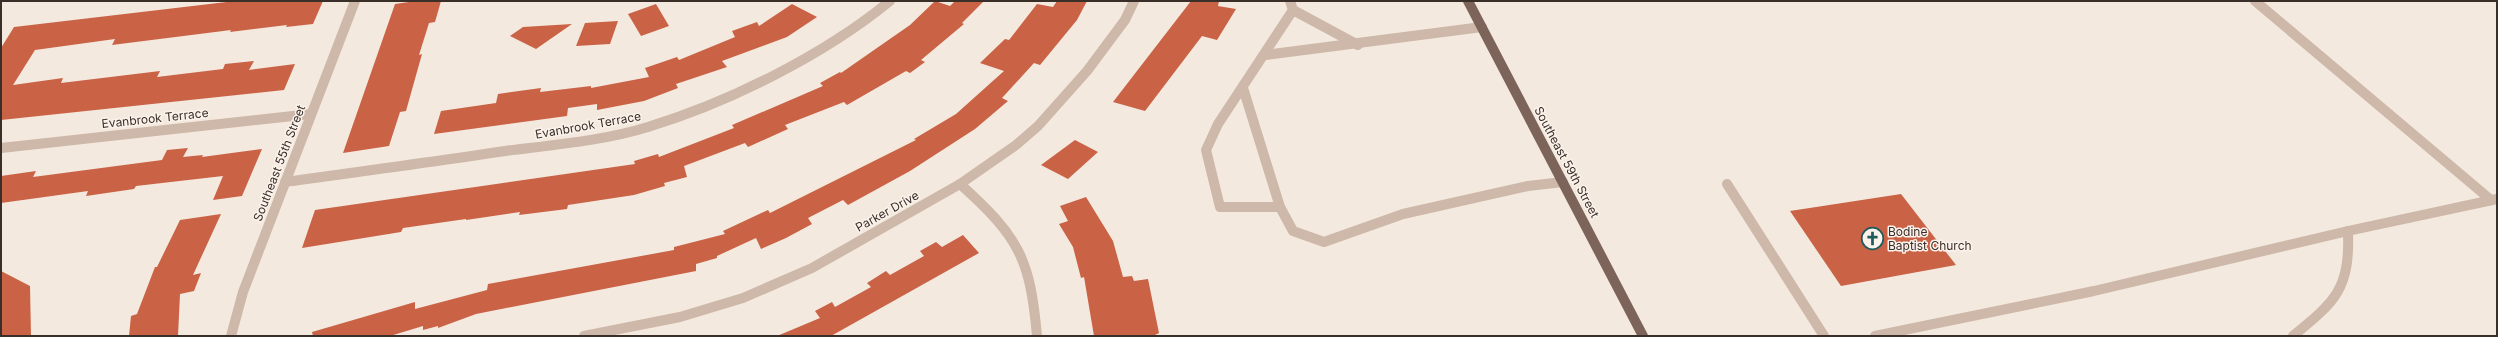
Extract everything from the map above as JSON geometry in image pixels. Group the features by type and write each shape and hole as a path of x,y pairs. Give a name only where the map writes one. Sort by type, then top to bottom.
{"main road":[{"name":"Southeast 59th Street","path":"1468,1 1643,336"}],"street":[{"name":"Southeast 55th Street","path":"231,336 243,292 355,1"},
{"name":"Evanbrook Terrace","path":"285,182 572,142 647,127 705,106 798,63 862,24 890,1"},
{"name":"Parker Drive","path":"584,336 680,317 743,298 812,268 960,184 1016,145 1043,121 1087,71 1125,20 1134,1"},
{"path":"2255,1 2494,200"},
{"path":"1280,207 1220,207 1206,150 1218,124 1265,55 1291,5 1358,45"},
{"path":"1265,55 1358,45 1482,27"},
{"path":"1243,88 1280,207 1294,231 1324,242 1403,214 1528,186 1563,182"},
{"name":"Evanbrook Terrace","path":"1,148 312,114"},
{"path":"960,184 994,214 1020,252 1028,272 1037,336"},
{"path":"1727,184 1824,336"},
{"path":"1875,336 2094,291 2348,231 2494,200"},
{"path":"2293,336 2324,311 2343,288 2350,257 2348,231"}],"building":[{"path":"235,1 323,1 313,24 286,27 287,25 230,32 231,30 112,45 115,39 35,50 13,85 63,78 61,83 160,71 157,77 223,69 225,64 254,61 249,70 295,64 284,90 1,120 1,48 14,27"},
{"path":"416,1 441,1 435,22 429,23 419,55 422,54 406,111 400,112 389,146 343,153 395,4"},
{"path":"935,1 950,6 955,1 984,1 962,23 964,24 921,60 925,62 910,73 906,71 847,105 844,102 785,125 788,129 748,147 745,143 684,166 687,177 664,183 665,186 634,195 568,205 567,209 519,215 520,212 403,228 401,232 302,248 315,210 635,164 634,161 658,154 659,157 734,128 732,125 823,86 820,83 840,72 841,73 910,25"},
{"path":"1057,1 1087,1 1077,20 1040,65 1034,63 1002,98 1008,101 975,129 910,171 848,205 843,200 808,218 812,224 786,238 761,249 756,238 717,256 717,258 696,264 696,271 476,314 438,328 438,326 423,330 423,326 390,336 313,336 312,332 415,302 415,309 487,290 488,284 674,250 674,247 725,234 723,231 768,210 770,213 916,140 914,139 956,114 1004,71 980,63 1005,39 1009,40 1037,4 1053,7"},
{"path":"1191,1 1219,1 1218,6 1236,9 1217,40 1202,36 1145,111 1113,102"},
{"path":"656,4 669,26 641,36 628,14"},
{"path":"792,4 817,17 787,37 722,61 727,67 676,84 678,88 644,101 597,110 597,104 568,108 567,116 434,134 441,111 496,103 498,94 541,88 540,92 591,86 591,88 649,77 645,68 677,57 679,60 735,37 732,31 757,22 759,26"},
{"path":"618,21 610,44 576,46 585,23"},
{"path":"572,24 536,49 510,36 523,27"},
{"path":"1075,140 1098,152 1068,179 1041,165"},
{"path":"188,148 183,157 203,155 202,157 262,149 242,196 213,200 223,176 136,186 134,189 86,196 88,191 1,203 1,176 36,171 33,177 162,160 167,150"},
{"name":"Bodine Baptist Church","path":"1901,194 1956,265 1841,286 1790,211"},
{"path":"1086,197 1113,241 1123,277 1132,276 1134,281 1148,279 1159,333 1153,336 1094,336 1084,277 1081,278 1073,247 1059,224 1068,221 1060,206"},
{"path":"221,214 193,275 201,273 194,291 180,294 178,336 129,336 131,316 137,314 155,267 157,267 180,220"},
{"path":"963,235 979,253 831,336 777,336 820,318 815,311 832,302 835,307 871,287 867,283 886,271 890,275 924,256 920,251 936,242 942,247"},
{"path":"1,271 30,286 31,336 1,336"}],"place":[{"name":"Bodine Baptist Church","path":"1872,238"}]}
